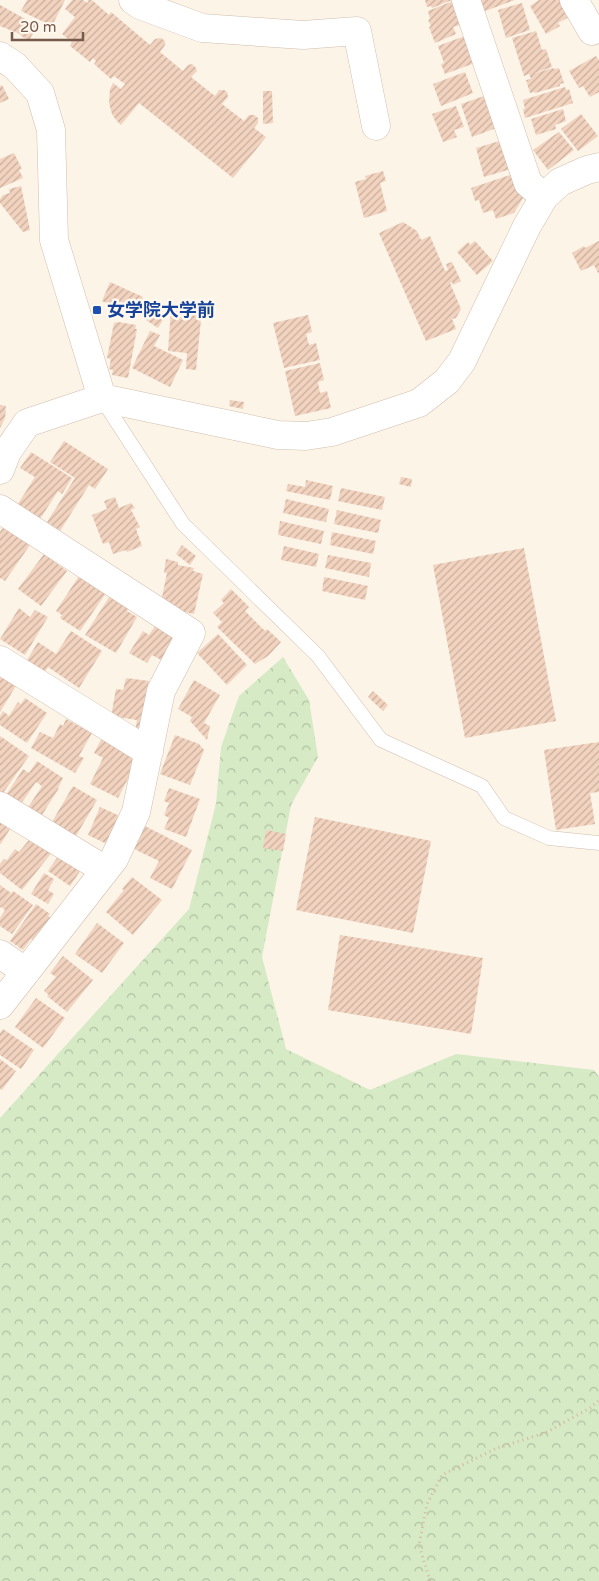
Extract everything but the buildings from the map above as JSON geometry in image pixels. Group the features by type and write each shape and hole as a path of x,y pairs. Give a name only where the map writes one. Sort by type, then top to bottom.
{"street":[{"path":"133,0 140,5 202,28 303,35 357,32 376,126"},
{"path":"466,0 528,183 544,197"},
{"path":"574,0 592,32"},
{"path":"0,56 15,66 40,93 51,130 54,240 102,398"},
{"path":"2,458 27,423 102,398 278,435 306,436 332,432 419,403 447,381 462,361 527,226 544,197 560,182 599,166"},
{"path":"0,509 191,633 161,691 136,812 114,859 0,1005"},
{"path":"0,660 148,752"},
{"path":"0,806 105,870"},
{"path":"0,954 26,972"}],"lane":[{"path":"102,398 183,524 318,656 381,740 482,786 504,818 549,838 599,843"}],"path":[{"path":"430,1581 419,1545 427,1504 442,1475 497,1448 545,1432 590,1408 599,1400"}],"green space":[{"path":"283,657 309,700 318,757 291,805 262,957 286,1049 370,1090 456,1054 594,1070 599,1077 599,1581 0,1581 0,1118 189,909 216,804 221,747 239,696"}],"place":[{"name":"女学院大学前","path":"97,310"}]}
